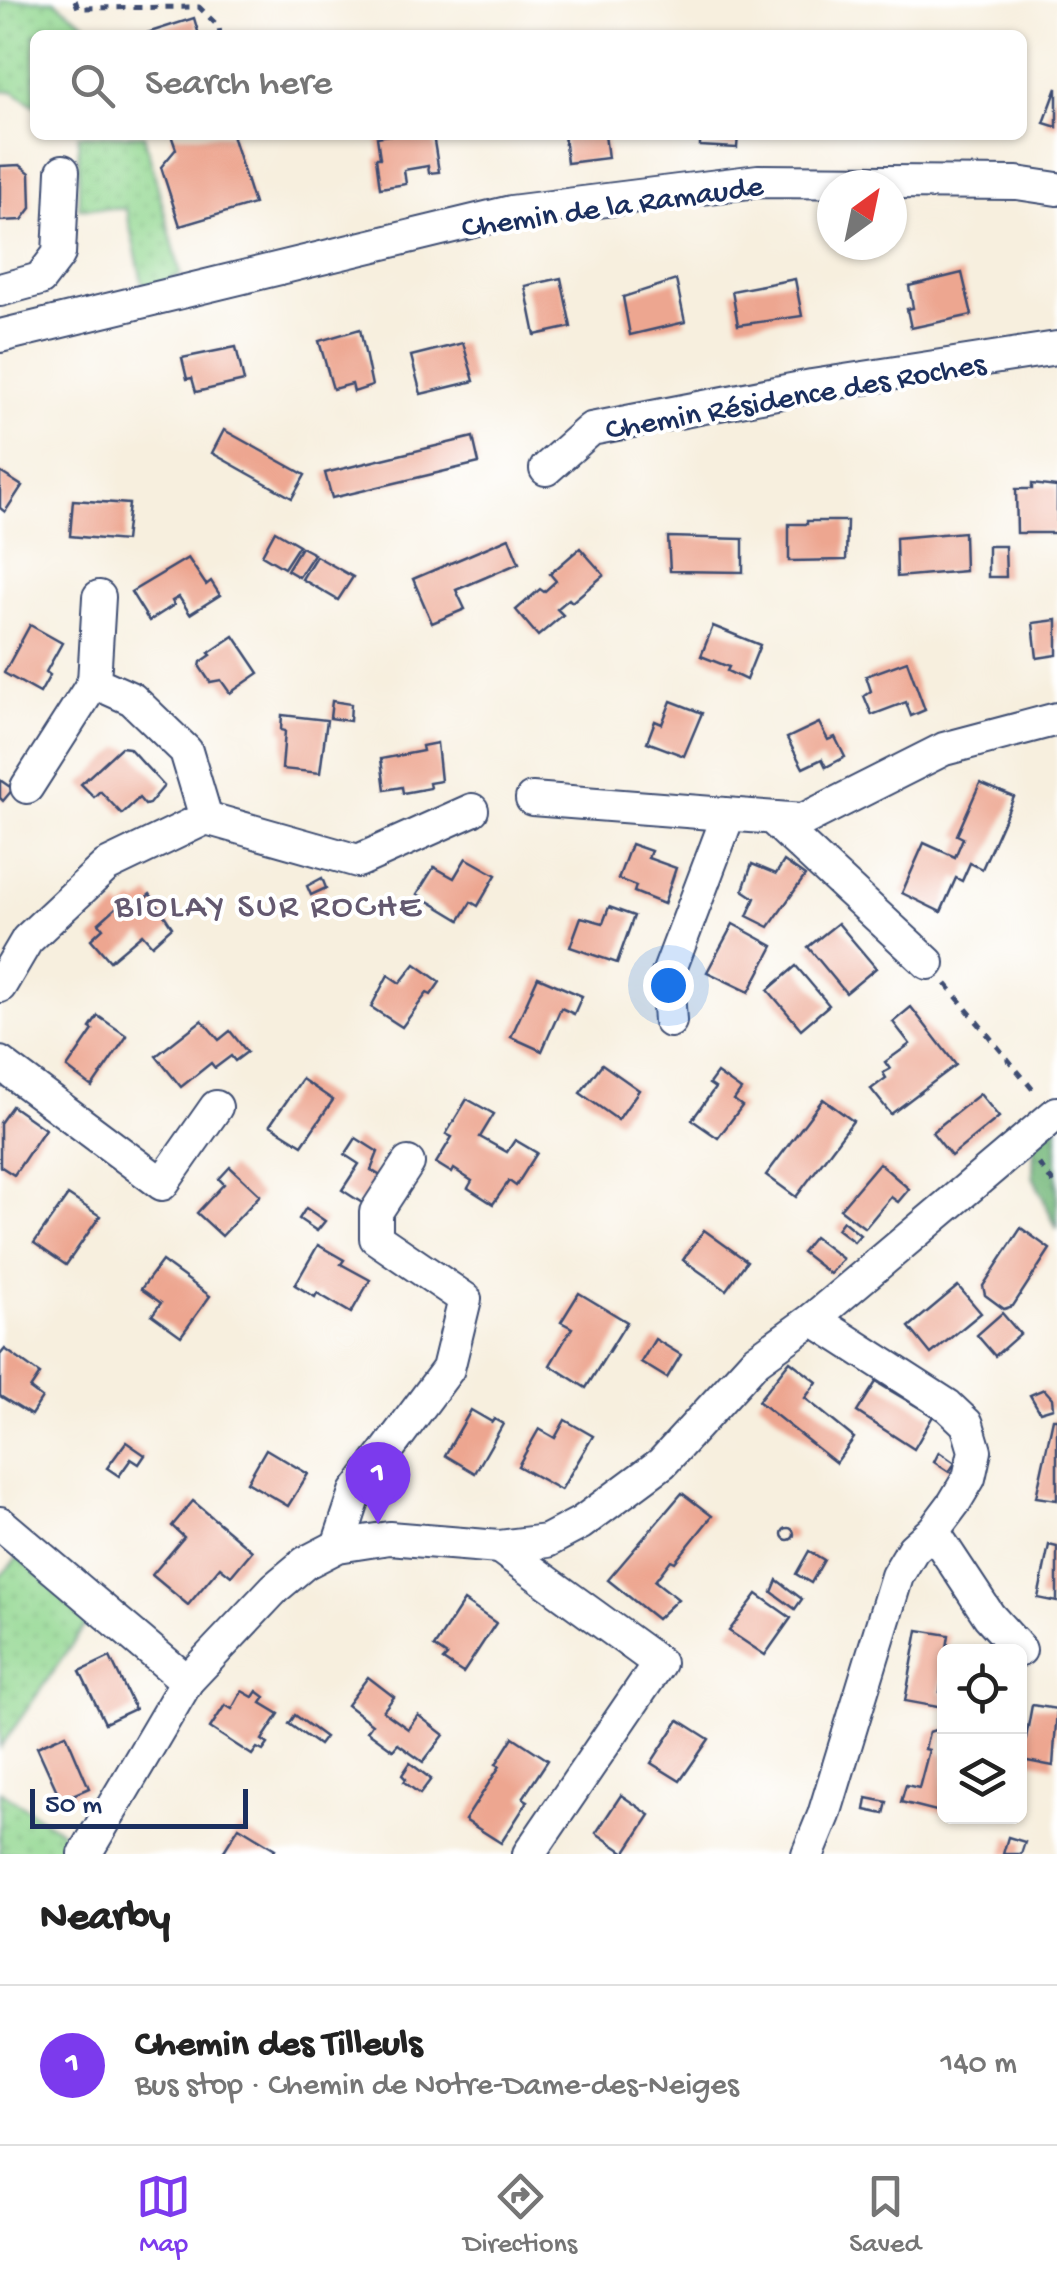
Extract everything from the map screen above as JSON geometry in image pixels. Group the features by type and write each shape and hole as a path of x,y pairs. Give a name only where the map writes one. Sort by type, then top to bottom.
{"street":[{"path":"0,290 40,279 58,254 63,171"},
{"name":"Chemin de la Ramaude","path":"0,336 510,212 758,181 1018,182 1057,189"},
{"name":"Chemin Résidence des Roches","path":"546,468 590,429 812,386 1057,348"},
{"path":"27,786 94,682 98,597"},
{"path":"94,682 132,699 186,751 206,818"},
{"path":"532,800 804,820 944,749 1057,719"},
{"path":"0,986 27,940 106,866 206,818 358,861 472,810"},
{"path":"670,1021 667,976 728,816"},
{"path":"773,818 928,962"},
{"path":"0,1062 162,1184 216,1108"},
{"path":"85,1854 187,1682 275,1588 304,1563 338,1546 389,1538 500,1547 546,1541 581,1523 662,1463 756,1360 812,1319 1055,1114"},
{"path":"338,1546 356,1492 448,1369 466,1299 376,1238 376,1212 408,1163"},
{"path":"808,1854 824,1816 897,1576 968,1478 975,1451 968,1424 948,1406 812,1319"},
{"path":"0,1523 187,1682"},
{"path":"934,1530 989,1616 1015,1644"},
{"path":"500,1547 659,1663 529,1854"}],"path":[{"path":"75,0 78,8 199,7 219,30"},
{"path":"928,962 1055,1114"}],"green space":[{"path":"0,0 54,0 93,30 30,30 30,103 13,91 0,92"},
{"path":"78,140 145,140 181,275 144,290 126,209 79,208"},
{"path":"1057,1124 1057,1229 1033,1176 1034,1143"},
{"path":"18,1557 91,1617 0,1748 0,1577"},
{"path":"0,1791 76,1841 68,1854 0,1854"}],"building":[{"path":"194,18 198,30 156,30"},
{"path":"1057,88 1057,127 1044,123"},
{"path":"173,140 234,140 254,204 180,226 161,167 176,149"},
{"path":"377,140 434,140 439,172 429,173 428,166 404,170 406,184 380,188 376,158 380,158"},
{"path":"565,140 606,140 608,158 567,163"},
{"path":"700,140 738,140 737,148 700,146"},
{"path":"20,165 30,173 31,208 22,220 0,221 0,166"},
{"path":"962,273 972,315 911,328 907,309 913,308 909,286"},
{"path":"561,278 571,327 535,335 525,286"},
{"path":"795,279 802,316 738,325 732,291"},
{"path":"676,280 685,322 630,335 623,297"},
{"path":"360,329 372,386 354,392 352,384 333,389 319,341"},
{"path":"463,343 474,381 421,394 411,356"},
{"path":"236,347 244,381 196,392 192,378 187,379 182,358"},
{"path":"224,430 305,475 292,498 212,453"},
{"path":"473,437 479,463 332,498 325,473"},
{"path":"0,472 22,486 5,512 0,508"},
{"path":"1032,484 1057,487 1057,533 1017,533 1016,489 1032,489"},
{"path":"73,500 129,504 125,541 70,536"},
{"path":"847,521 846,560 789,561 789,524"},
{"path":"275,531 299,545 284,568 262,555"},
{"path":"964,532 965,571 897,577 896,538"},
{"path":"668,537 743,539 743,572 670,571"},
{"path":"509,538 519,563 456,590 465,609 432,623 413,579"},
{"path":"988,546 1005,546 1006,577 988,577"},
{"path":"301,547 314,554 299,577 287,570"},
{"path":"580,548 604,575 572,602 569,599 557,609 563,615 538,636 516,610 556,581 550,574"},
{"path":"316,556 353,577 338,600 302,579"},
{"path":"188,558 206,585 211,581 220,595 190,614 179,597 172,601 174,605 149,621 131,592"},
{"path":"1057,620 1057,655 1037,658 1033,623"},
{"path":"30,625 62,643 40,693 4,673"},
{"path":"713,626 760,645 746,680 727,671 729,667 701,656"},
{"path":"234,636 259,673 230,693 221,680 210,682 200,667 209,653"},
{"path":"907,661 925,710 911,716 906,702 872,715 864,696 871,691 866,676"},
{"path":"332,701 351,704 350,721 330,718"},
{"path":"671,701 702,713 684,756 647,742 655,721 662,724"},
{"path":"282,715 327,720 320,773 282,769"},
{"path":"819,723 828,740 835,737 845,757 826,767 822,759 803,768 787,738"},
{"path":"437,743 441,781 429,783 430,788 403,793 402,787 385,790 381,759 423,751 422,746"},
{"path":"121,747 129,748 164,786 149,804 139,798 122,814 100,791 94,797 81,784"},
{"path":"0,780 13,789 3,801 0,798"},
{"path":"980,783 1014,797 982,869 970,863 962,881 956,878 941,912 902,893 924,843 955,857 963,838 957,835"},
{"path":"631,844 651,851 648,858 676,868 664,904 634,892 636,886 618,879"},
{"path":"466,858 496,875 478,906 471,902 460,920 417,894 434,867 454,878"},
{"path":"784,861 805,876 769,927 747,916 755,898 743,890 752,864 776,874"},
{"path":"322,878 326,888 311,895 307,886"},
{"path":"150,894 172,927 152,945 142,934 110,961 91,939 103,928 99,923 119,905 123,910"},
{"path":"609,907 634,916 617,963 570,947 581,917 603,923"},
{"path":"838,923 876,968 846,993 808,947"},
{"path":"733,924 773,946 749,992 707,972"},
{"path":"415,964 440,982 402,1027 371,1007 388,975 400,983"},
{"path":"796,966 829,1005 801,1029 768,990"},
{"path":"538,977 582,996 574,1014 561,1008 542,1051 511,1037"},
{"path":"911,1007 956,1065 891,1114 871,1089 886,1078 883,1073 890,1069 885,1062 910,1044 893,1022"},
{"path":"98,1016 127,1036 92,1087 67,1068"},
{"path":"202,1020 219,1040 230,1031 247,1052 235,1061 231,1056 215,1068 211,1063 181,1087 156,1056"},
{"path":"602,1064 639,1090 618,1120 580,1093"},
{"path":"717,1073 741,1090 734,1100 742,1106 718,1138 692,1120 715,1088 709,1084"},
{"path":"302,1079 333,1100 302,1145 270,1125"},
{"path":"980,1094 999,1117 951,1156 932,1132"},
{"path":"467,1099 494,1114 480,1137 507,1152 515,1140 537,1153 516,1186 509,1181 493,1204 468,1188 472,1181 436,1163 452,1137 446,1134"},
{"path":"823,1099 853,1121 796,1197 766,1175"},
{"path":"12,1106 45,1129 14,1175 0,1166 0,1123"},
{"path":"356,1138 378,1152 371,1170 387,1180 370,1208 342,1190 359,1164 345,1155"},
{"path":"879,1163 909,1189 898,1202 891,1197 865,1228 840,1209"},
{"path":"230,1167 260,1195 222,1236 197,1213 224,1184 219,1179"},
{"path":"68,1195 100,1216 66,1265 34,1243"},
{"path":"306,1208 325,1221 317,1231 299,1219"},
{"path":"843,1221 860,1235 854,1242 837,1229"},
{"path":"1021,1228 1050,1249 1013,1306 1004,1309 985,1295 983,1286"},
{"path":"704,1230 747,1261 726,1290 683,1260"},
{"path":"814,1237 843,1259 830,1274 802,1252"},
{"path":"318,1245 370,1280 351,1313 295,1285"},
{"path":"162,1261 210,1296 181,1336 152,1315 161,1303 141,1289"},
{"path":"958,1286 981,1313 931,1354 909,1327"},
{"path":"579,1293 627,1322 586,1388 550,1365 572,1328 561,1322"},
{"path":"1002,1313 1020,1334 995,1356 977,1335"},
{"path":"655,1339 681,1355 667,1378 641,1362"},
{"path":"5,1349 40,1374 30,1389 42,1398 31,1415 0,1396 0,1355"},
{"path":"790,1361 817,1382 805,1398 854,1438 836,1463 758,1401"},
{"path":"876,1382 933,1416 914,1449 857,1412"},
{"path":"1044,1389 1052,1398 1053,1408 1040,1412 1030,1395"},
{"path":"471,1410 503,1424 475,1473 445,1455"},
{"path":"1053,1419 1057,1419 1057,1500 1036,1497"},
{"path":"565,1420 593,1436 561,1490 518,1466 539,1429 555,1438"},
{"path":"126,1442 145,1455 139,1464 131,1459 119,1476 107,1468"},
{"path":"266,1449 308,1474 288,1506 247,1482"},
{"path":"939,1452 955,1463 949,1472 934,1462"},
{"path":"682,1493 712,1516 655,1581 678,1599 657,1619 608,1580"},
{"path":"193,1501 252,1551 231,1576 220,1567 188,1605 152,1575 184,1537 172,1526"},
{"path":"788,1528 794,1534 788,1540 782,1534"},
{"path":"1049,1545 1057,1547 1057,1602 1038,1598"},
{"path":"809,1551 824,1560 811,1583 796,1574"},
{"path":"777,1580 802,1599 795,1609 772,1592"},
{"path":"757,1594 791,1618 765,1655 729,1631"},
{"path":"464,1601 496,1623 463,1673 443,1660 447,1656 434,1647"},
{"path":"918,1630 949,1635 948,1644 937,1644 937,1707 905,1701"},
{"path":"110,1657 135,1709 105,1723 80,1671"},
{"path":"368,1677 394,1697 383,1711 408,1729 418,1715 444,1735 423,1762 398,1744 393,1750 367,1731 372,1724 347,1705"},
{"path":"242,1691 253,1697 257,1691 265,1697 261,1703 279,1714 262,1740 268,1744 252,1755 210,1728 225,1705 232,1709"},
{"path":"1032,1705 1057,1709 1053,1766 1027,1761"},
{"path":"295,1715 325,1737 319,1745 289,1724"},
{"path":"679,1720 709,1739 680,1781 651,1763"},
{"path":"937,1729 937,1811 901,1802 906,1785 919,1788 929,1750 925,1749 929,1732"},
{"path":"66,1734 89,1788 61,1800 37,1747"},
{"path":"513,1737 548,1760 523,1798 528,1801 501,1843 465,1820 500,1766 496,1764"},
{"path":"410,1763 431,1779 420,1794 404,1782 402,1775"},
{"path":"621,1795 650,1815 625,1853 596,1833"},
{"path":"867,1798 887,1802 884,1814 865,1810"},
{"path":"239,1827 275,1849 272,1854 222,1854"},
{"path":"1008,1837 1025,1842 1021,1854 1003,1854"}],"place":[{"name":"Chemin des Tilleuls","path":"378,1524"}],"district":[{"name":"BIOLAY SUR ROCHE","path":"269,903"}]}
